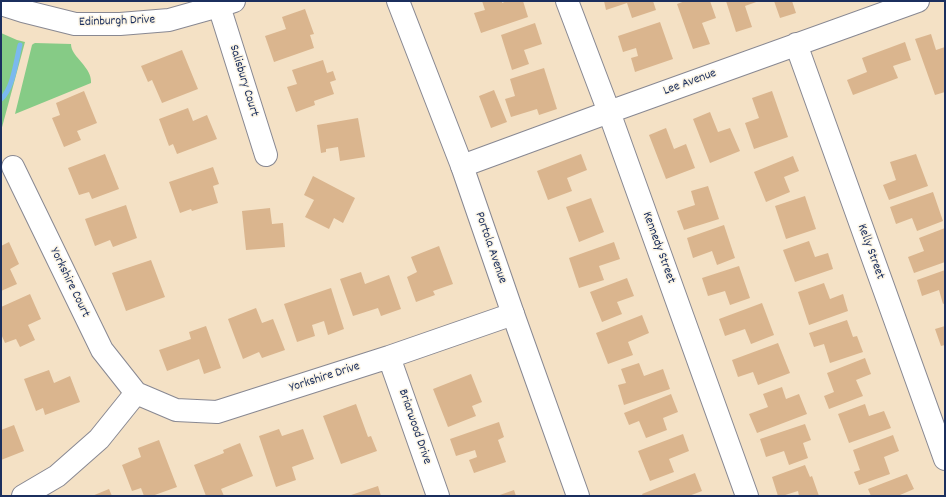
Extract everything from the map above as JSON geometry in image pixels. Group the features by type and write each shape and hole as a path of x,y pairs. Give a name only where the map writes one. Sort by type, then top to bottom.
{"street":[{"name":"Portola Avenue","path":"398,1 462,166 578,496"},
{"name":"Kennedy Street","path":"568,1 747,496"},
{"name":"Lee Avenue","path":"462,166 918,1"},
{"name":"Edinburgh Drive","path":"1,4 75,24 120,24 169,20 227,4"},
{"name":"Salisbury Court","path":"227,4 266,155"},
{"name":"Kelly Street","path":"796,44 945,459"},
{"name":"Yorkshire Court","path":"13,167 102,350 136,393"},
{"name":"Yorkshire Drive","path":"136,393 176,410 217,412 389,357 513,314"},
{"name":"Briarwood Drive","path":"389,357 438,496"},
{"path":"23,496 57,476 99,439 136,393"}],"green space":[{"path":"1,33 25,42 1,131"},
{"path":"35,43 71,44 74,53 88,71 91,83 15,114 32,45"}],"building":[{"path":"482,1 502,1 502,3 507,1 523,1 528,17 481,33 474,13 485,10"},
{"path":"604,1 653,1 656,10 632,18 627,3 606,10"},
{"path":"685,1 710,1 716,18 702,23 710,44 693,49 677,4"},
{"path":"726,1 759,1 745,6 752,27 736,32"},
{"path":"774,1 792,1 796,13 780,18"},
{"path":"305,9 314,34 310,35 314,48 274,62 265,36 286,29 282,17"},
{"path":"660,22 673,59 635,72 631,58 638,56 636,48 623,52 618,36"},
{"path":"535,23 542,44 524,50 529,64 512,70 501,35"},
{"path":"931,34 936,50 945,47 945,92 935,95 915,39"},
{"path":"905,42 911,60 893,66 898,78 853,95 847,80 867,72 862,58"},
{"path":"182,50 198,89 162,103 152,80 148,82 141,66"},
{"path":"323,60 327,73 333,71 336,80 330,82 334,94 314,101 315,105 296,112 287,87 297,84 292,70"},
{"path":"544,68 557,109 539,115 537,109 511,117 505,99 515,96 510,79"},
{"path":"494,90 507,122 491,128 479,96"},
{"path":"84,91 97,123 77,131 81,140 64,147 52,118 60,115 56,103"},
{"path":"772,91 788,137 754,149 745,123 759,118 752,98"},
{"path":"188,108 193,121 207,115 217,139 177,154 173,144 169,146 159,119"},
{"path":"710,112 718,132 730,128 740,151 710,163 693,119"},
{"path":"358,118 365,157 340,161 338,147 326,149 326,152 321,153 317,125"},
{"path":"666,128 674,149 686,144 695,168 666,179 649,135"},
{"path":"105,154 119,189 92,199 89,192 79,195 68,168"},
{"path":"581,154 587,170 567,178 572,191 548,200 537,171"},
{"path":"916,154 928,186 889,200 883,185 896,180 890,162"},
{"path":"793,156 799,171 784,177 790,192 766,202 754,172"},
{"path":"213,167 219,184 213,186 218,203 180,213 169,182"},
{"path":"313,176 355,198 343,223 334,218 329,229 305,217 314,200 304,195"},
{"path":"708,186 719,219 684,230 677,211 695,205 691,191"},
{"path":"933,192 943,221 917,231 912,218 896,224 890,207"},
{"path":"805,196 816,229 786,239 775,206"},
{"path":"591,198 604,232 579,242 566,207"},
{"path":"126,205 137,238 113,247 110,240 95,246 85,219"},
{"path":"270,208 272,224 283,223 285,247 246,250 242,211"},
{"path":"724,225 735,258 717,265 712,251 693,258 687,238"},
{"path":"945,228 945,262 914,273 908,257 924,251 919,238"},
{"path":"809,241 815,257 828,253 833,269 795,282 783,250"},
{"path":"9,242 19,264 10,269 17,284 1,291 1,246"},
{"path":"614,242 620,259 599,266 604,280 579,288 569,258"},
{"path":"439,246 453,284 433,291 435,295 416,302 407,277 417,272 411,257"},
{"path":"151,260 165,297 126,311 112,273"},
{"path":"739,266 750,298 730,305 725,291 708,296 702,278"},
{"path":"945,270 945,303 943,304 939,290 922,296 917,280"},
{"path":"361,272 365,284 389,275 401,309 381,316 378,308 353,316 340,279"},
{"path":"627,278 634,296 617,302 622,314 602,322 590,292"},
{"path":"824,283 830,299 843,294 848,311 809,325 798,292"},
{"path":"331,288 344,329 328,335 324,321 312,325 315,336 297,342 284,304"},
{"path":"30,294 41,319 28,325 35,340 20,347 16,339 5,343 1,334 1,307"},
{"path":"762,303 774,335 751,344 745,329 725,336 719,319"},
{"path":"256,308 262,323 273,319 285,350 262,358 259,352 243,359 228,319"},
{"path":"642,315 649,333 628,342 633,355 608,364 596,333"},
{"path":"847,320 853,337 857,336 863,352 830,363 824,344 814,347 809,333"},
{"path":"206,326 221,368 204,374 199,359 167,371 159,350 191,339 189,332"},
{"path":"945,326 945,345 941,346 935,329"},
{"path":"778,343 790,373 758,385 753,372 738,377 732,360"},
{"path":"865,358 871,374 856,380 863,396 829,409 824,396 834,392 827,373"},
{"path":"639,363 644,376 663,369 670,389 624,405 618,385 626,383 621,369"},
{"path":"49,370 54,383 70,376 80,402 45,415 43,408 36,411 24,379"},
{"path":"471,374 482,402 472,406 476,416 448,427 433,389"},
{"path":"782,387 786,399 799,394 807,414 757,433 749,414 768,407 763,394"},
{"path":"671,394 678,412 663,418 667,430 646,438 639,421 629,425 624,413"},
{"path":"356,404 368,437 371,436 377,451 341,464 323,416"},
{"path":"865,404 869,416 884,411 891,428 849,443 838,414"},
{"path":"499,422 504,437 498,440 506,462 474,473 469,460 477,457 475,450 456,456 450,439"},
{"path":"805,424 811,440 803,443 808,458 789,465 784,451 766,457 760,439"},
{"path":"14,425 24,451 1,460 1,430"},
{"path":"279,429 282,436 303,429 314,459 292,467 296,480 276,487 259,436"},
{"path":"683,434 689,451 669,459 674,472 650,481 638,451"},
{"path":"893,435 899,451 884,457 890,474 859,485 854,472 860,470 853,450"},
{"path":"159,440 177,487 152,496 144,496 141,488 132,491 122,465 141,457 138,448"},
{"path":"240,443 253,476 221,489 224,496 206,496 194,465 224,453 223,450"},
{"path":"805,465 810,477 812,476 819,496 799,496 798,491 778,496 772,477"},
{"path":"695,473 702,491 689,496 643,496 642,494"},
{"path":"907,474 914,489 900,496 871,496 868,489"},
{"path":"378,486 381,496 348,496"},
{"path":"109,489 112,496 92,496"},
{"path":"514,490 516,496 497,496"}],"waterway":[{"path":"1,99 11,82 20,45"}]}
